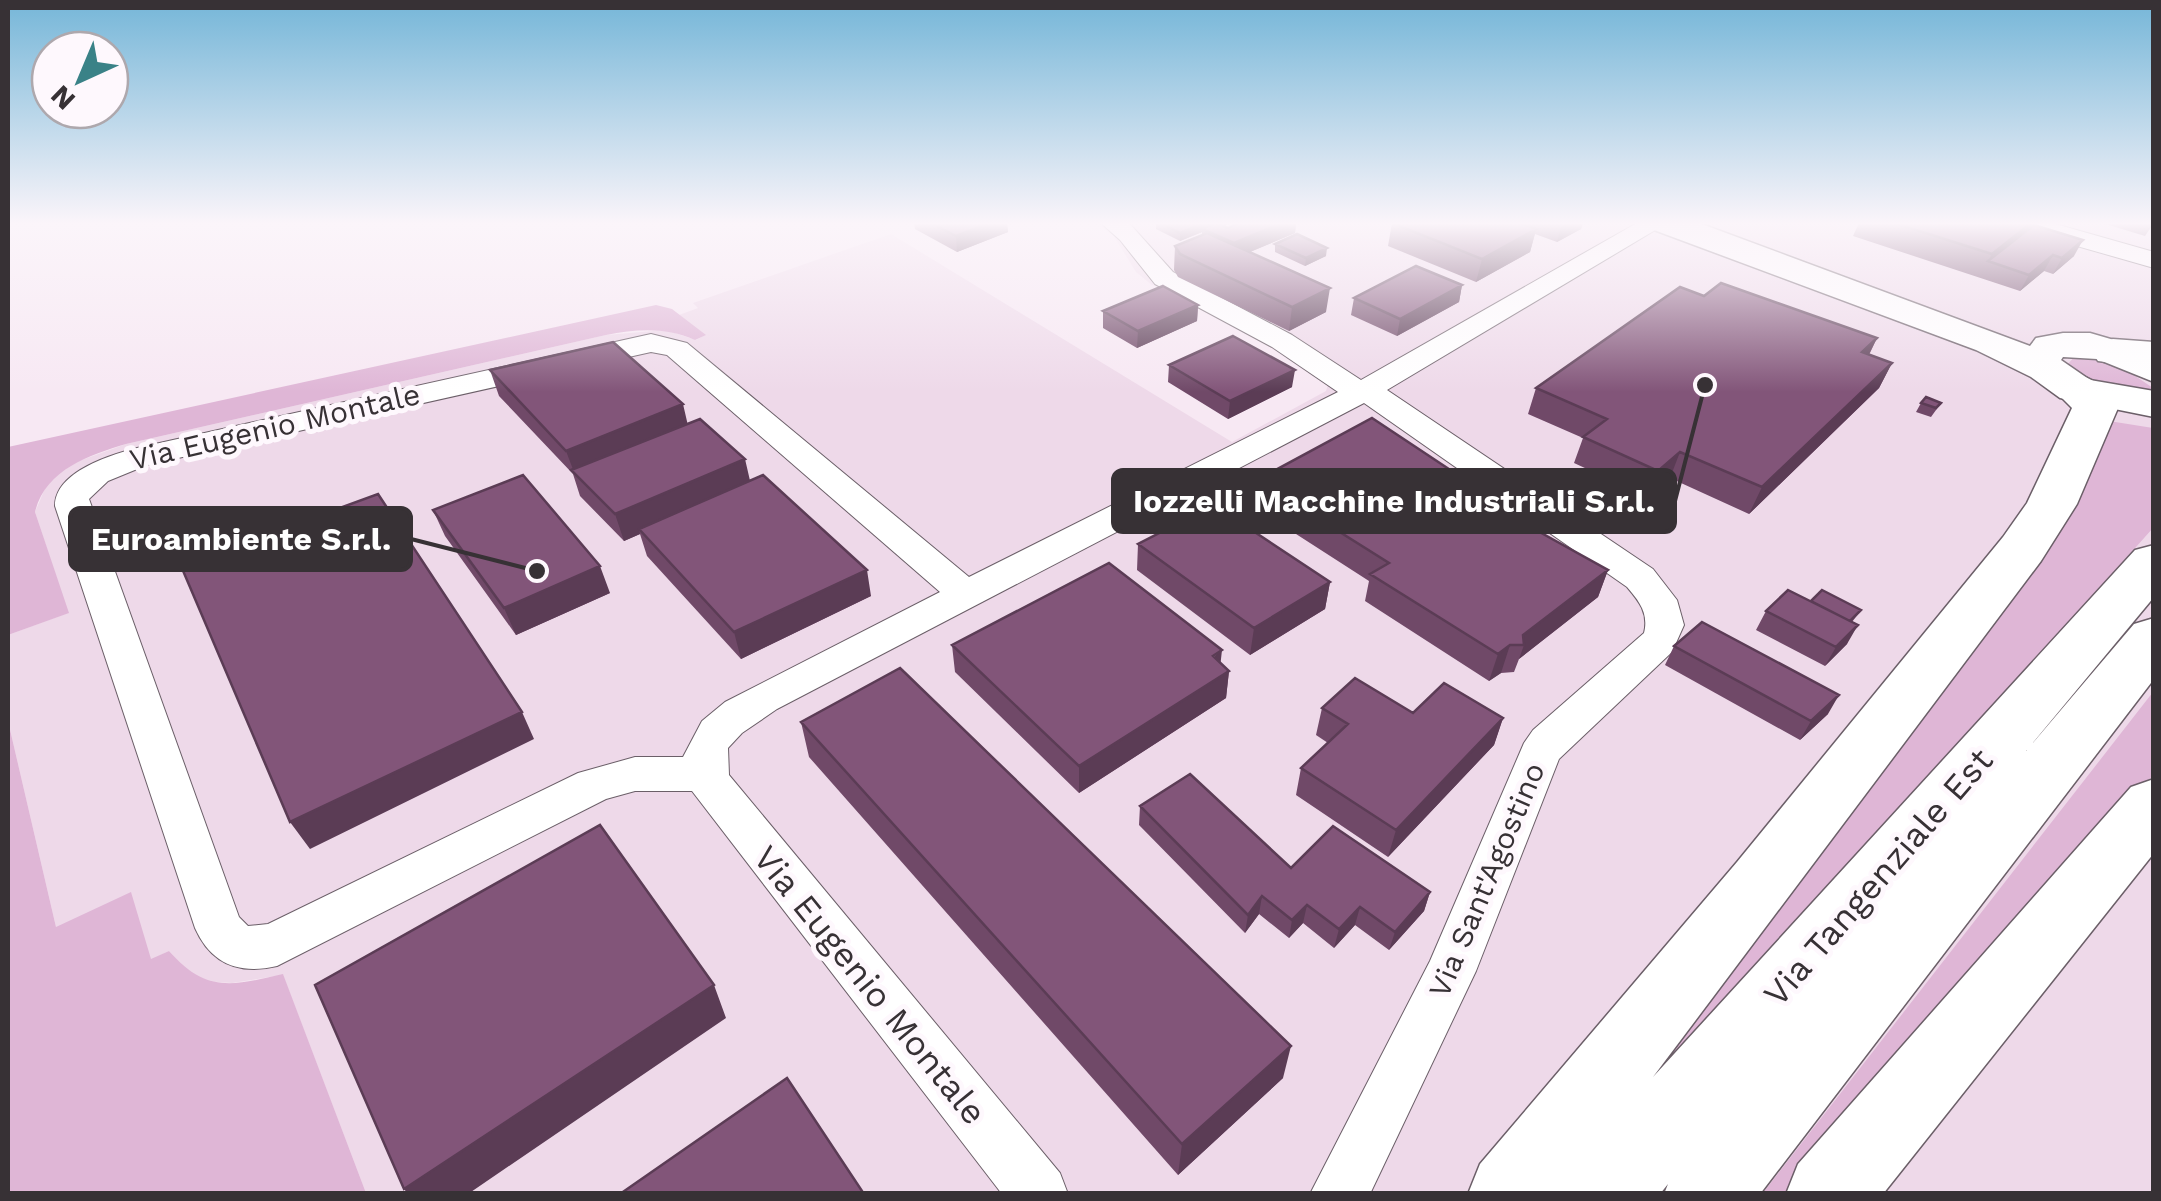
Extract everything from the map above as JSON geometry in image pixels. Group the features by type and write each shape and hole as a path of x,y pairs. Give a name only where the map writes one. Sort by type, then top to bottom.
{"main road":[{"path":"1510,1194 1762,884 2038,528 2096,408 2091,399 2090,361"},
{"name":"Via Tangenziale Est","path":"1604,1194 2154,562"},
{"name":"Via Tangenziale Est","path":"1706,1194 2154,638"},
{"path":"1828,1194 2154,805"}],"street":[{"name":"Via Sant'Agostino","path":"1166,279 1282,341 1363,392 1640,578 1664,610 1666,622 1658,642 1548,741 1539,755 1451,971 1339,1194"},
{"path":"704,774 704,750 710,740 742,711 1363,392 1559,279"},
{"path":"1817,279 1990,342 2154,370"},
{"name":"Via Eugenio Montale","path":"966,594 677,349 663,344 625,346 137,458 85,480 72,497 219,928 228,942 242,950 277,944 594,785 636,774 704,774 1039,1194"},
{"path":"2090,361 2154,404"}],"shaded area":[{"path":"762,279 965,279 1232,442 1326,391 1329,381 1220,316 1145,279 2153,279 2153,1193 366,1193 283,975 232,983 204,981 188,972 169,951 151,960 56,927 8,721 8,635 68,613 35,512 46,486 79,461 126,444 606,335 666,330 696,340 705,335 679,315 698,308 693,303"},
{"path":"656,305 672,309 706,335 695,340 651,330 606,335 126,444 70,466 48,485 35,512 69,613 8,635 8,447"},
{"path":"2091,356 2119,365 2153,388 2153,393 2090,379 2068,364 2074,357"},
{"path":"2109,421 2153,428 2153,528 1798,925 1569,1193"},
{"path":"2153,692 2153,775 1794,1193 1762,1194"},
{"path":"8,721 56,927 131,892 151,959 169,951 195,974 221,983 283,974 366,1193 8,1193"}],"building":[{"path":"1233,279 1310,279 1330,288 1292,307"},
{"path":"1391,279 1448,279 1462,285 1400,319 1354,298"},
{"path":"1721,283 1877,338 1862,352 1892,363 1762,487 1680,452 1658,471 1583,437 1607,419 1536,388 1680,287 1704,296"},
{"path":"1163,286 1198,305 1138,331 1103,311"},
{"path":"1233,336 1295,370 1230,401 1169,365"},
{"path":"613,342 683,404 566,451 490,370"},
{"path":"1926,397 1941,403 1936,408 1921,403"},
{"path":"1372,418 1497,501 1491,505 1608,570 1523,635 1524,645 1510,645 1498,654 1370,574 1389,563 1257,480"},
{"path":"700,419 745,459 615,514 571,470"},
{"path":"523,475 600,566 504,608 433,510"},
{"path":"763,475 867,570 734,632 639,529"},
{"path":"378,494 522,712 290,822 181,566"},
{"path":"1214,505 1330,582 1254,628 1138,544"},
{"path":"1109,563 1222,650 1213,656 1229,671 1079,766 952,645"},
{"path":"1788,590 1858,625 1836,647 1766,611"},
{"path":"1822,590 1861,610 1850,621 1811,601"},
{"path":"1702,622 1839,695 1811,721 1674,646"},
{"path":"900,668 1291,1046 1182,1144 801,722"},
{"path":"1355,678 1413,713 1444,683 1503,718 1396,830 1301,768 1348,724 1322,708"},
{"path":"1190,774 1291,868 1333,826 1430,892 1395,932 1360,907 1339,929 1307,905 1292,920 1262,896 1248,915 1140,806"},
{"path":"600,825 714,985 404,1189 315,985"},
{"path":"787,1078 864,1194 620,1194"}],"place":[{"name":"Iozzelli Macchine Industriali S.r.l.","path":"1705,385"},
{"name":"Euroambiente S.r.l.","path":"537,571"}]}
